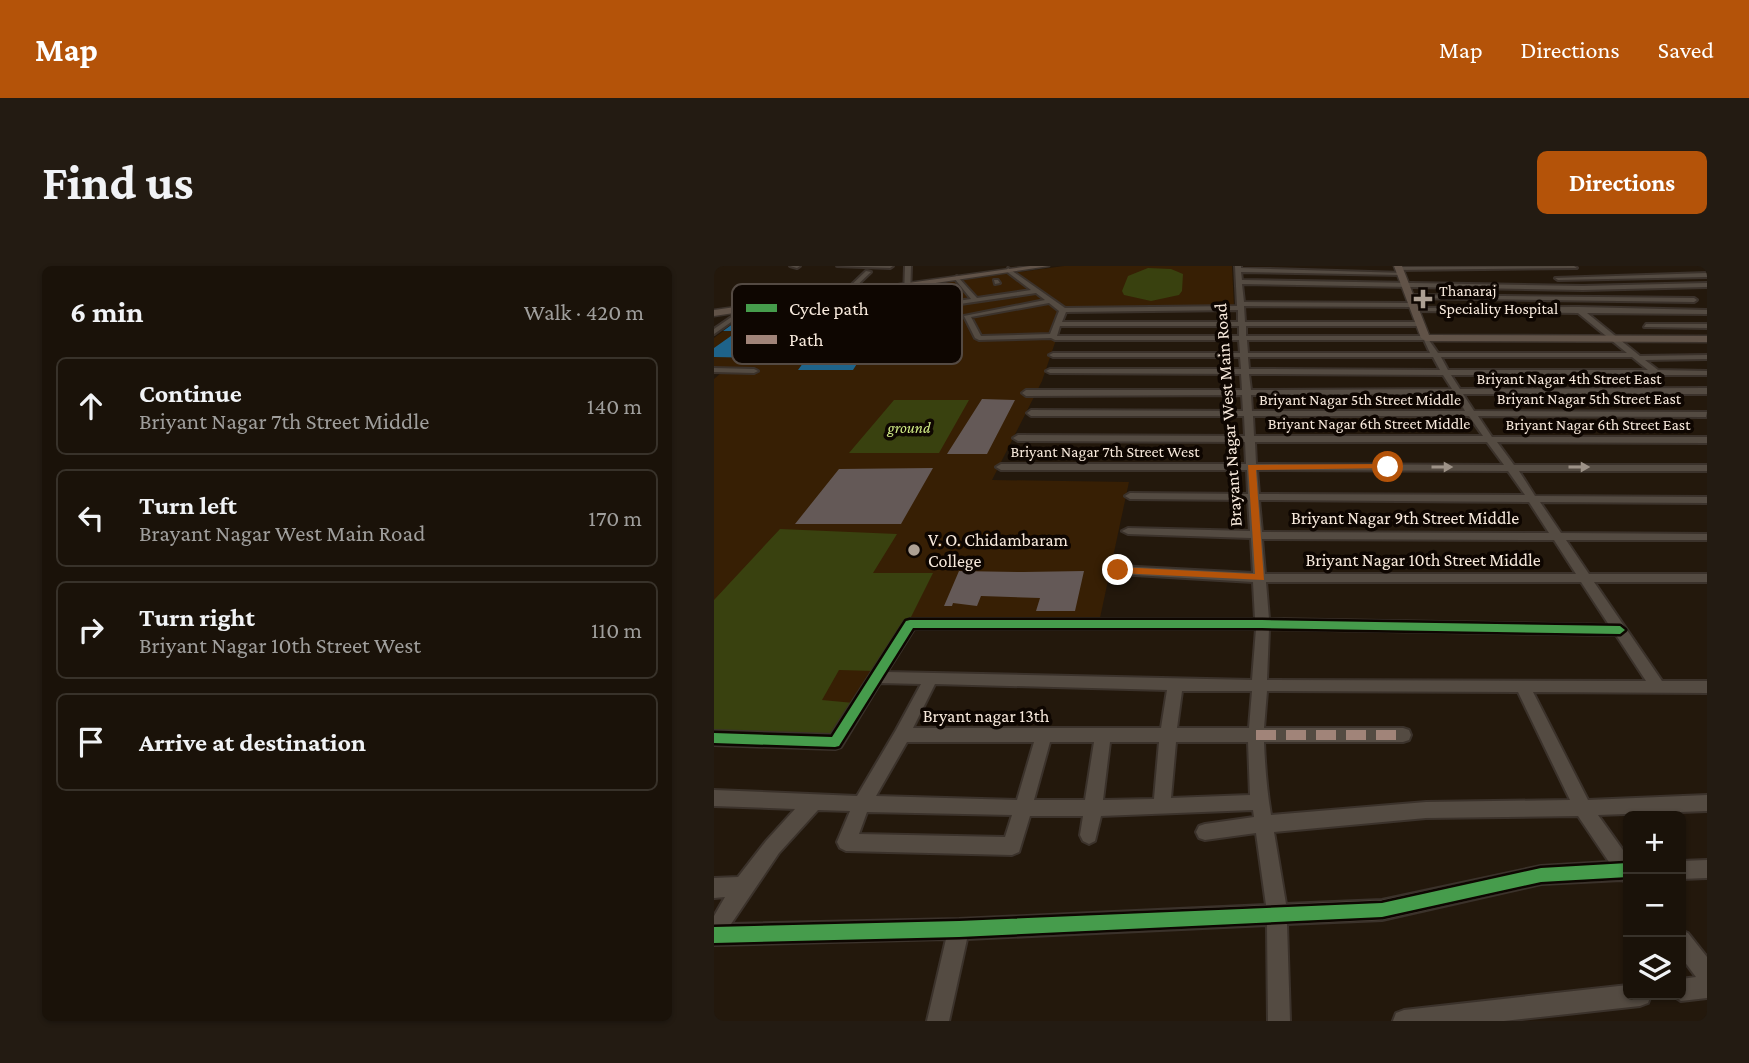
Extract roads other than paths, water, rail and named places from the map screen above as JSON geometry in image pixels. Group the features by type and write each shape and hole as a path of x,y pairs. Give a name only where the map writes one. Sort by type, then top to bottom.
{"main road":[{"path":"915,284 1033,266"},
{"path":"914,284 1045,266"},
{"path":"1401,274 1426,338 1707,339"},
{"path":"714,312 732,310"}],"street":[{"path":"840,266 890,266"},
{"path":"907,284 908,266"},
{"path":"1640,267 1675,285 1707,310"},
{"path":"1239,272 1273,282 1361,284 1401,274 1488,268 1588,268"},
{"path":"1488,268 1504,287"},
{"path":"1239,272 1315,269 1497,279 1707,275"},
{"path":"1315,269 1318,283"},
{"path":"1009,270 1063,310 1569,299 1694,300"},
{"path":"855,284 868,272"},
{"name":"Brayant Nagar West Main Road","path":"1239,272 1255,536 1261,578 1257,781 1277,913 1279,1021"},
{"path":"1401,274 1504,287 1707,285"},
{"path":"1568,278 1583,288"},
{"path":"953,279 958,284"},
{"path":"953,279 956,284"},
{"path":"1273,282 1278,304"},
{"path":"1338,284 1347,304"},
{"path":"1361,284 1370,304"},
{"path":"962,288 975,300"},
{"path":"1556,288 1613,339 1689,399"},
{"path":"962,301 1037,291"},
{"path":"962,296 965,301"},
{"path":"1051,301 967,316 979,338 1420,324"},
{"path":"1412,304 1581,312 1707,310"},
{"path":"1057,337 1063,310"},
{"path":"714,320 732,317"},
{"path":"714,332 732,319"},
{"path":"1058,324 1426,338 1444,373 1488,439 1511,467 1657,686"},
{"path":"1646,326 1707,326"},
{"path":"1053,355 1707,357"},
{"path":"714,370 754,371"},
{"path":"1049,371 1707,373"},
{"name":"Briyant Nagar 4th Street East","path":"1031,392 1247,394 1707,391"},
{"path":"1697,407 1707,414"},
{"name":"Briyant Nagar 5th Street Middle","path":"1031,413 1472,414"},
{"name":"Briyant Nagar 5th Street East","path":"1472,414 1707,414"},
{"name":"Briyant Nagar 6th Street Middle","path":"1018,438 1488,439"},
{"name":"Briyant Nagar 6th Street East","path":"1488,439 1707,440"},
{"name":"Briyant Nagar 7th Street West","path":"1001,467 1707,468"},
{"path":"1130,496 1707,500"},
{"name":"Briyant Nagar 9th Street Middle","path":"1128,531 1255,536 1707,537"},
{"name":"Briyant Nagar 10th Street Middle","path":"1118,570 1261,578 1707,578"},
{"path":"714,738 835,742 909,624 1619,630"},
{"path":"876,677 1175,685 1707,687"},
{"path":"902,735 931,678"},
{"path":"1162,807 1175,685"},
{"path":"1522,685 1583,808 1623,865"},
{"name":"Bryant nagar 13th","path":"1023,809 1012,846 846,842 862,804 902,735 1403,735"},
{"path":"1023,809 1044,735"},
{"path":"1089,835 1103,736"},
{"path":"714,798 1023,809 1170,808 1262,802"},
{"path":"714,935 741,887 794,820 816,801"},
{"path":"1205,832 1426,810 1707,803"},
{"path":"1686,870 1707,869"},
{"path":"714,935 959,929 1382,910 1541,875 1623,871"},
{"path":"714,888 741,887"},
{"path":"938,1021 959,929"},
{"path":"1686,947 1707,974"},
{"path":"1686,989 1707,986"},
{"path":"1404,1021 1623,997"}],"water":[{"path":"732,335 732,357 714,357 714,348"},
{"path":"802,364 857,364 853,370 798,370"}],"place":[{"name":"Thanaraj Speciality Hospital","path":"1423,299"},
{"name":"V. O. Chidambaram College","path":"914,550"}],"park label":[{"name":"ground","path":"909,427"}]}
